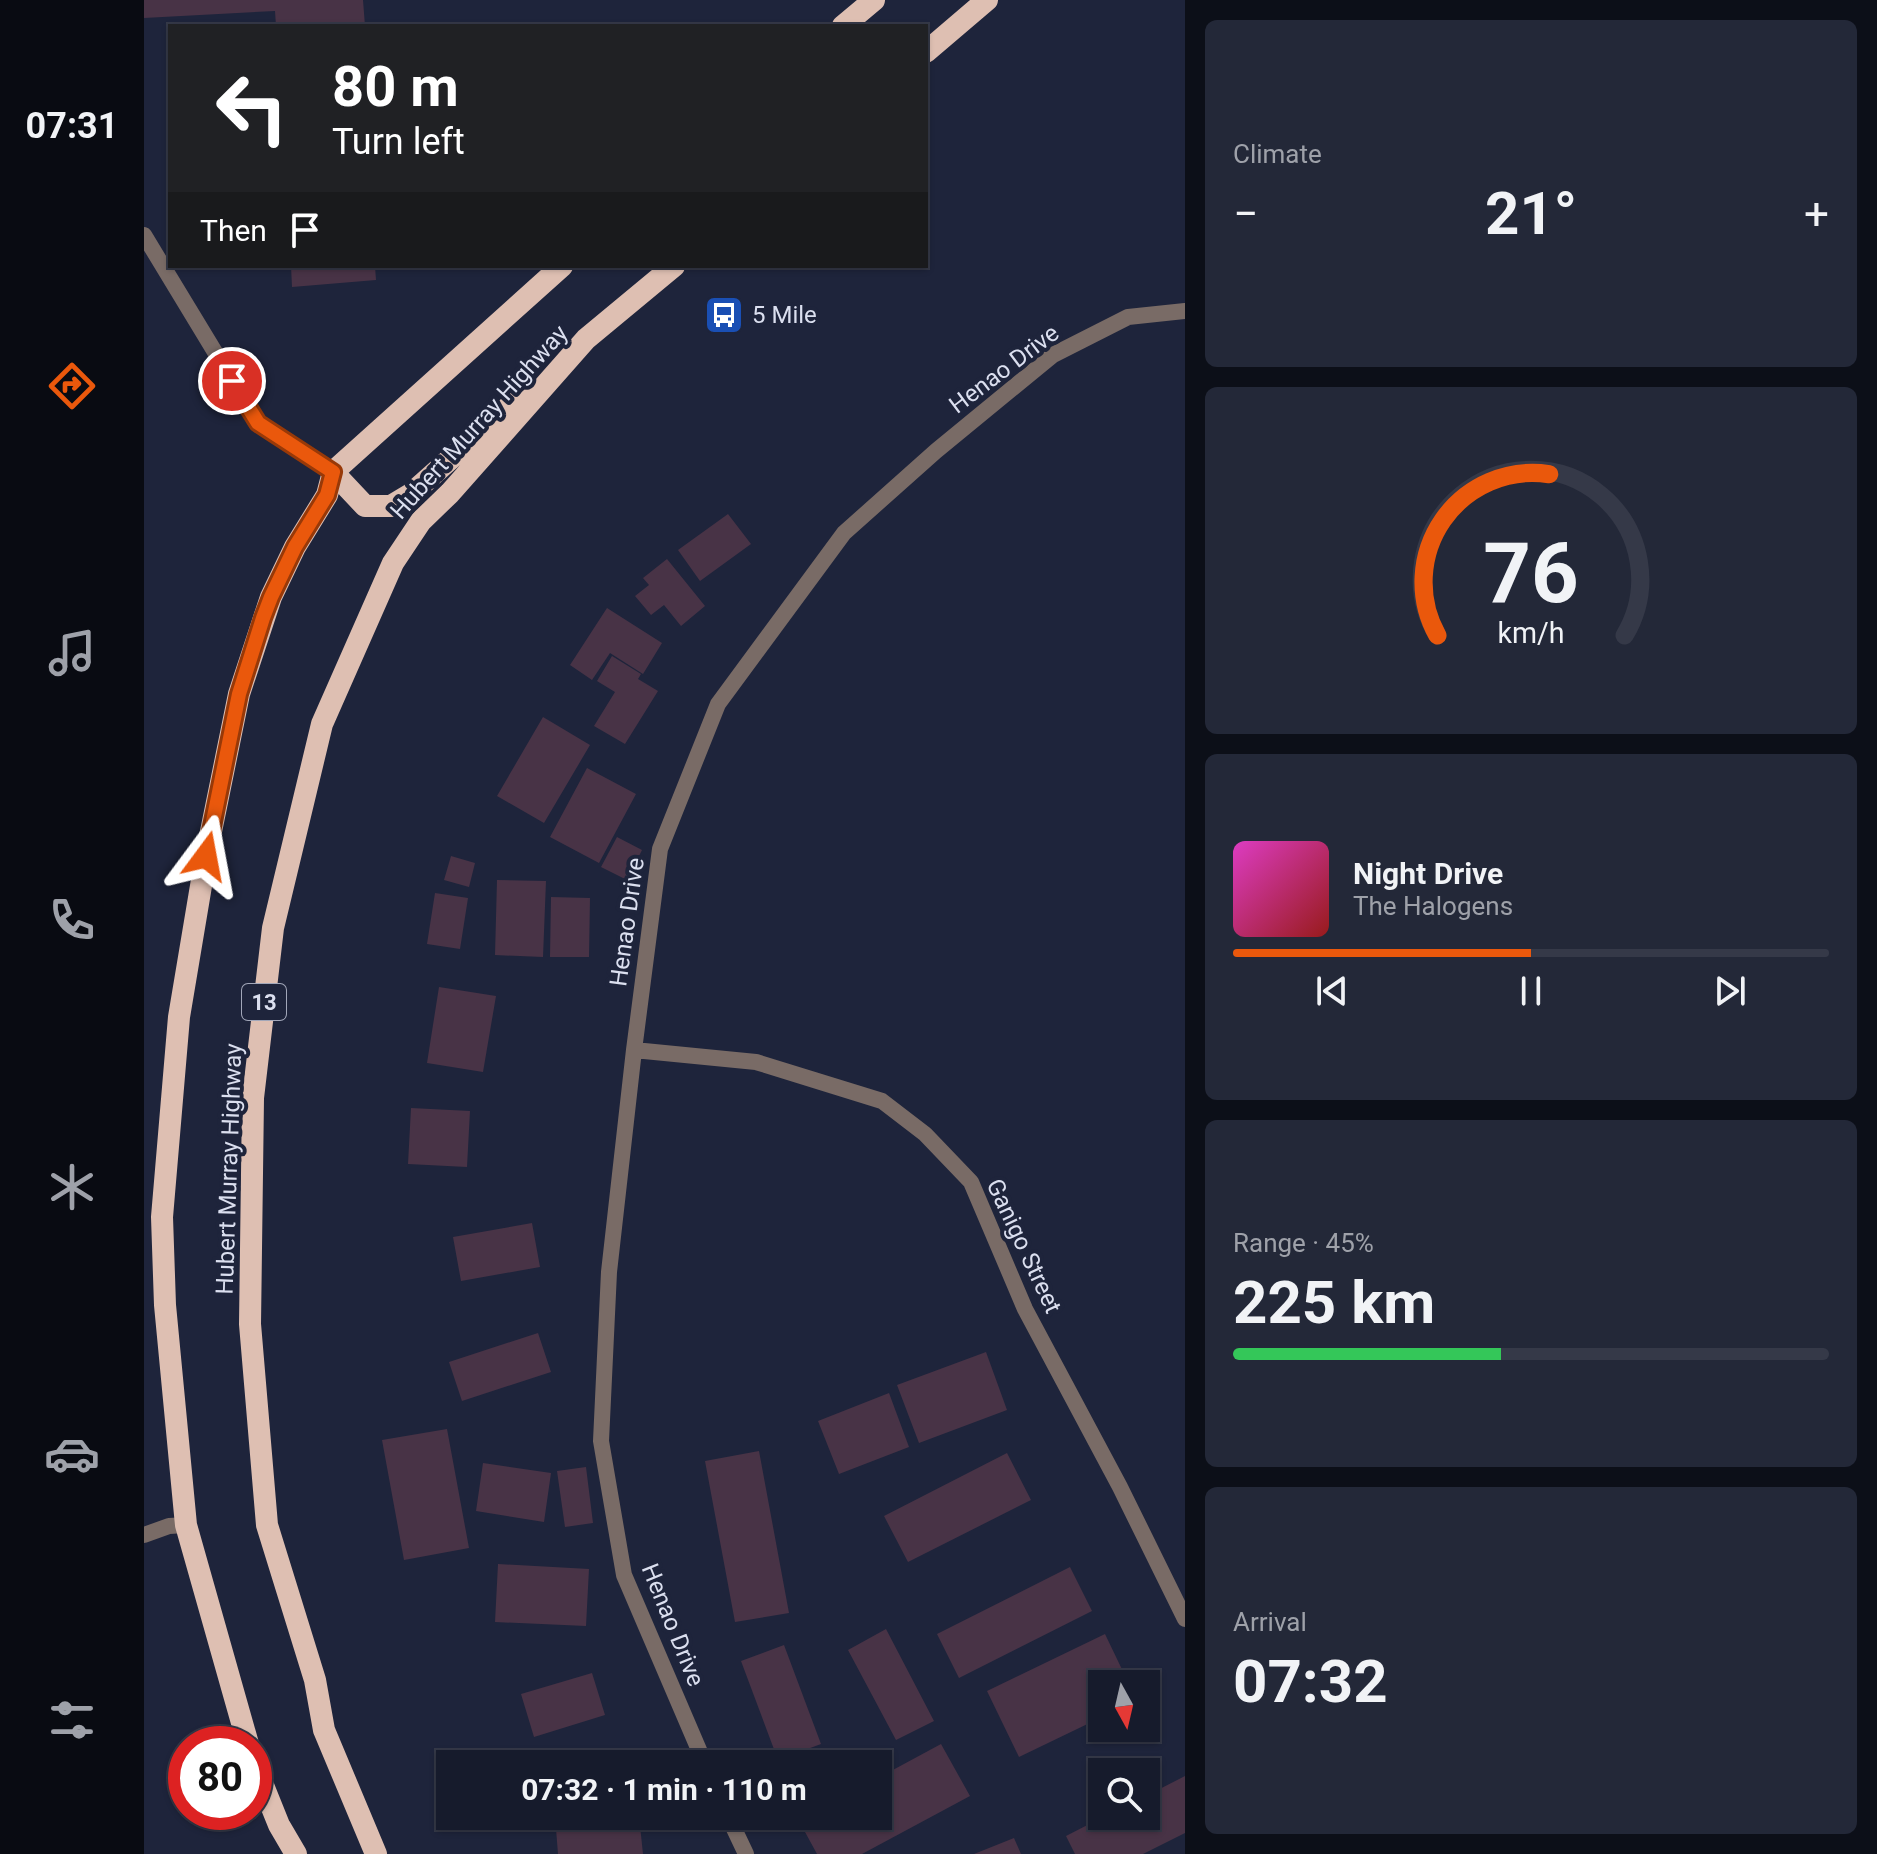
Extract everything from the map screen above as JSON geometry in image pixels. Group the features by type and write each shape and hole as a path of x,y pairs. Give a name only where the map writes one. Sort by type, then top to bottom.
{"highway":[{"path":"845,24 874,0"},
{"path":"928,50 987,0"},
{"name":"Hubert Murray Highway","path":"243,1726 186,1525 165,1305 162,1217 179,1017 206,856 239,694 271,597 295,547 327,495 333,472 560,268"},
{"name":"Hubert Murray Highway","path":"376,1854 324,1730 312,1668 267,1525 250,1324 253,1098 273,928 322,724 393,563 421,521 450,493 586,339 672,268"},
{"path":"333,472 365,506 391,506 411,494 586,339"},
{"path":"272,1808 296,1854"}],"street":[{"path":"144,235 258,423 333,472"},
{"name":"Henao Drive","path":"699,1750 624,1575 601,1441 609,1272 660,849 718,704 844,533 936,451 1053,355 1128,317 1185,311"},
{"name":"Ganigo Street","path":"634,1050 756,1062 882,1101 925,1134 971,1182 1025,1309 1120,1487 1185,1619"},
{"path":"144,1535 169,1526 186,1525"},
{"path":"735,1830 746,1854"}],"building":[{"path":"144,0 363,0 365,24 276,24 275,11 144,18"},
{"path":"291,268 375,268 376,280 292,287"},
{"path":"728,514 751,544 700,581 678,550"},
{"path":"667,559 705,606 681,626 664,605 651,615 635,596 649,585 643,578"},
{"path":"607,608 662,643 643,674 610,653 592,680 570,665"},
{"path":"612,656 641,674 638,679 658,691 625,744 594,726 615,692 597,681"},
{"path":"543,717 590,745 544,823 497,796"},
{"path":"587,768 636,794 599,863 550,837"},
{"path":"617,837 642,850 627,880 601,867"},
{"path":"451,856 475,863 469,887 444,880"},
{"path":"497,880 546,881 543,957 495,955"},
{"path":"435,893 468,898 460,949 427,944"},
{"path":"551,897 590,898 589,957 550,957"},
{"path":"439,987 496,996 483,1072 427,1063"},
{"path":"411,1108 470,1111 467,1167 408,1164"},
{"path":"532,1223 540,1267 461,1281 453,1237"},
{"path":"538,1333 551,1372 462,1401 449,1362"},
{"path":"986,1352 1007,1410 919,1443 897,1385"},
{"path":"889,1393 909,1447 839,1474 818,1421"},
{"path":"447,1429 469,1548 404,1560 382,1440"},
{"path":"759,1451 789,1613 735,1622 705,1461"},
{"path":"1007,1453 1031,1500 908,1562 884,1516"},
{"path":"483,1463 551,1473 544,1522 476,1511"},
{"path":"586,1467 593,1523 565,1527 557,1471"},
{"path":"498,1564 589,1569 586,1626 495,1622"},
{"path":"1070,1567 1092,1611 959,1678 937,1634"},
{"path":"886,1629 934,1721 896,1740 848,1650"},
{"path":"1105,1634 1122,1670 1088,1670 1088,1724 1019,1757 987,1691"},
{"path":"784,1645 821,1744 805,1750 774,1750 741,1661"},
{"path":"592,1673 605,1715 534,1737 521,1694"},
{"path":"941,1744 970,1796 862,1854 817,1854 804,1830 892,1830 892,1770"},
{"path":"1185,1776 1185,1833 1143,1854 1075,1854 1066,1836 1088,1825 1088,1830 1160,1830 1160,1789"},
{"path":"556,1830 640,1830 643,1854 558,1854"},
{"path":"1014,1838 1021,1854 974,1854"}],"place":[{"name":"5 Mile","path":"724,315"}],"route":[{"path":"206,856 239,694 263,618 295,547 327,495 333,472 258,423 232,381"}]}
